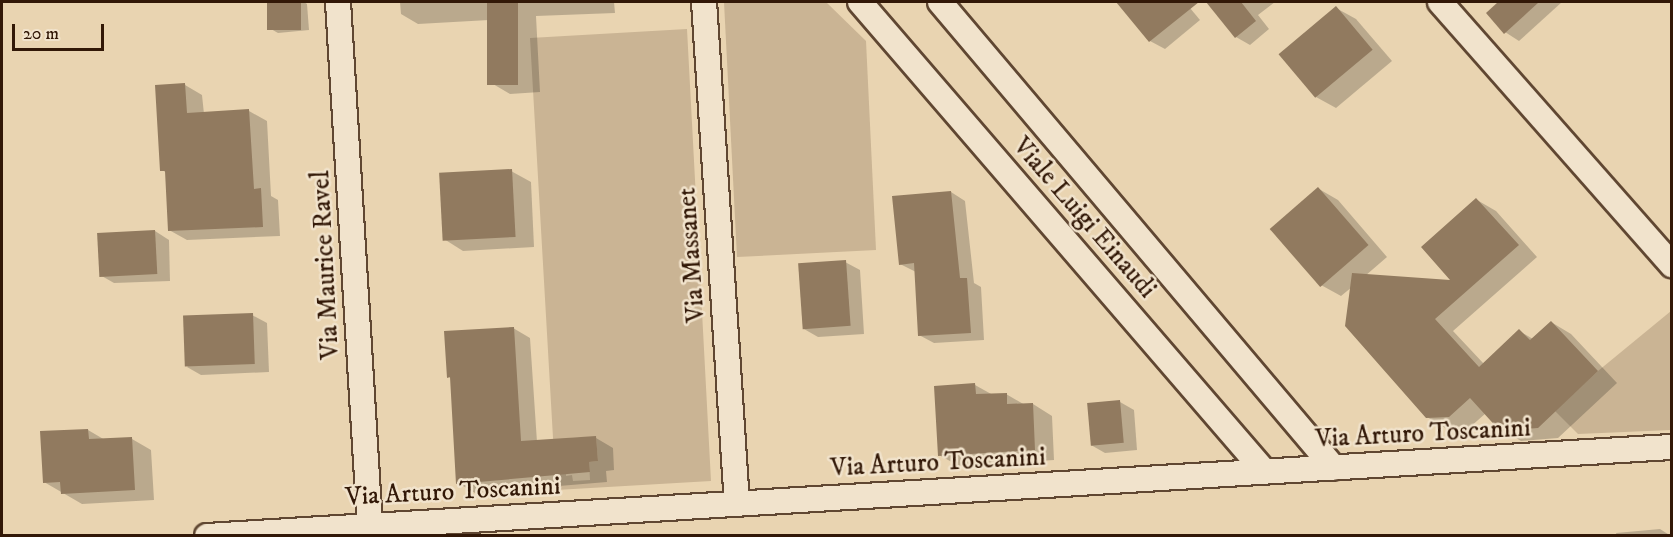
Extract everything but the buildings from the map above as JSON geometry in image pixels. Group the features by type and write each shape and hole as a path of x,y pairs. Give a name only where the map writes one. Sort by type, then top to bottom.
{"street":[{"name":"Via Maurice Ravel","path":"338,2 370,526"},
{"name":"Via Massanet","path":"704,2 737,504"},
{"name":"Viale Luigi Einaudi","path":"860,2 1265,472"},
{"name":"Viale Luigi Einaudi","path":"940,2 1334,468"},
{"path":"1440,2 1671,265"},
{"name":"Via Arturo Toscanini","path":"207,536 1671,447"}],"shaded area":[{"path":"724,2 826,2 866,41 876,250 737,257"},
{"path":"687,29 711,481 556,490 530,38","holes":["596,437 598,461 589,462 590,480 573,481 572,475 566,476 567,438"]},
{"path":"1671,311 1671,430 1578,434 1555,411 1598,371"}]}
